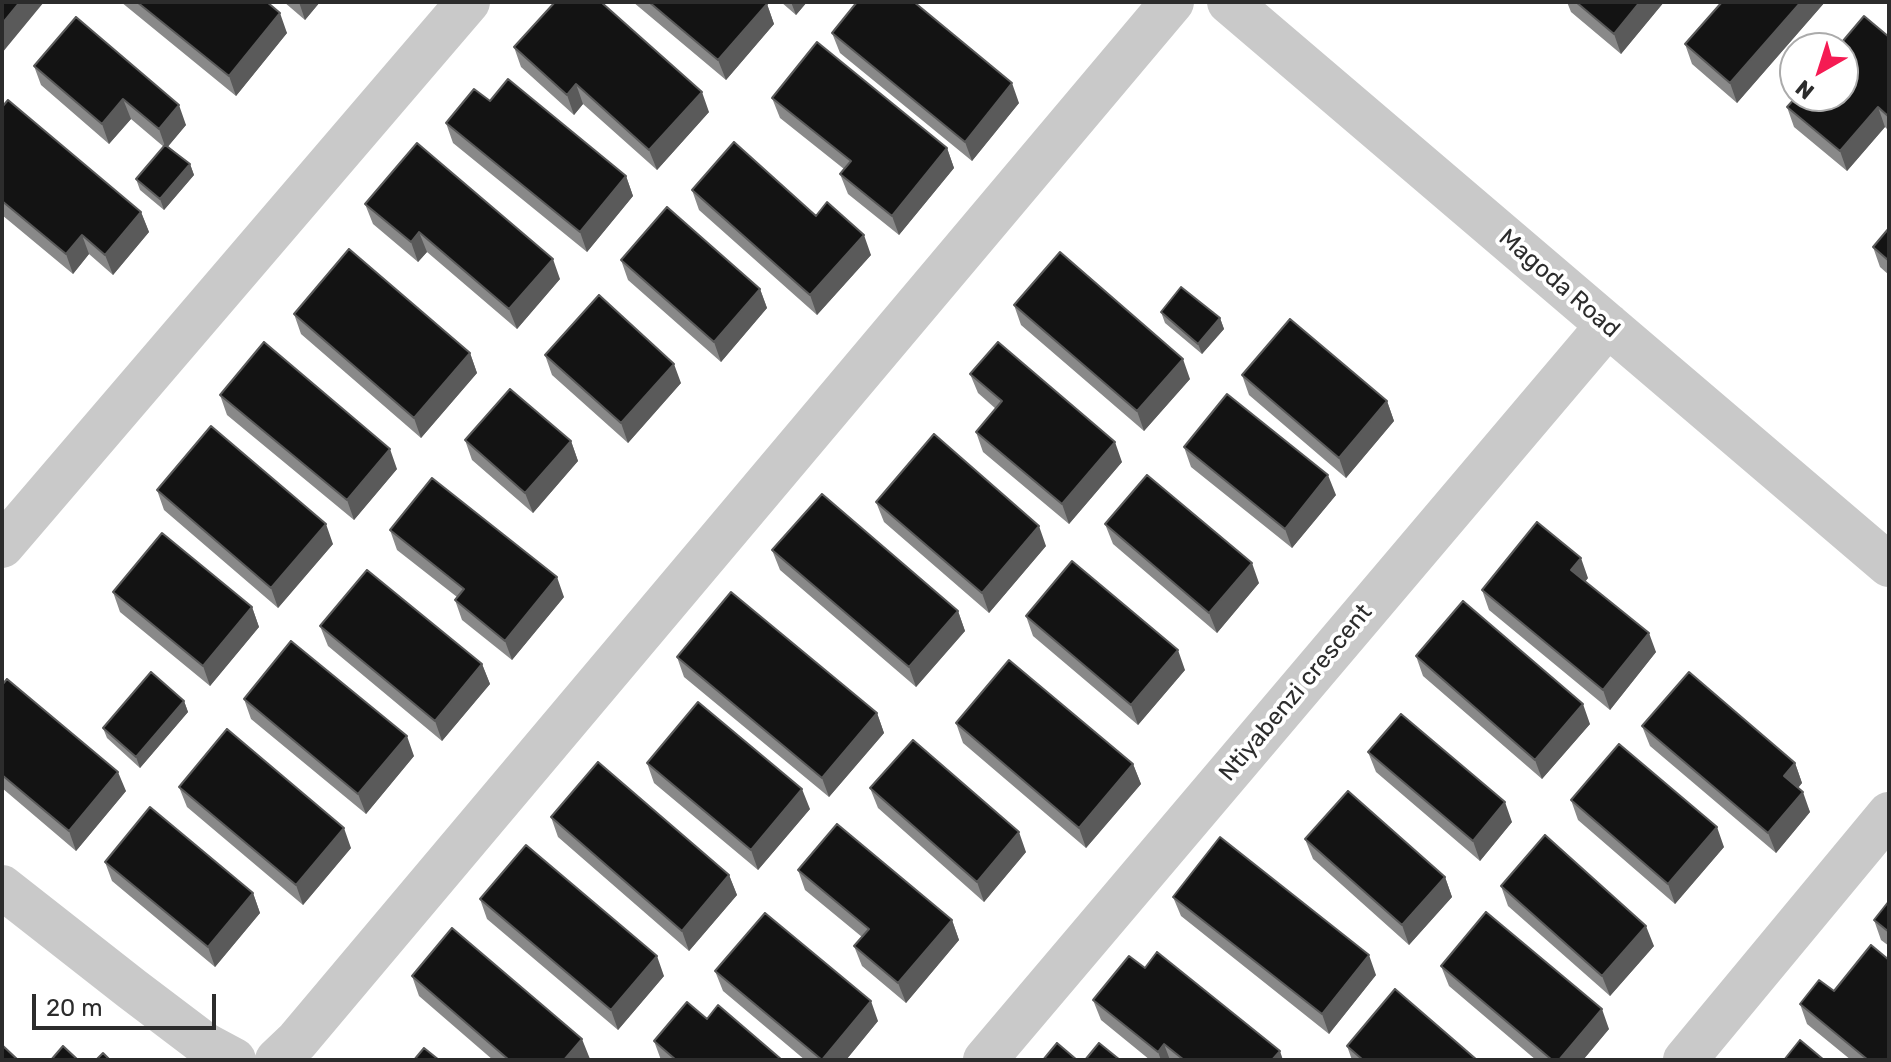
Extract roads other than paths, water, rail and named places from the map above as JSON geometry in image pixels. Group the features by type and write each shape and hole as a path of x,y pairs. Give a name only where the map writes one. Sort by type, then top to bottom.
{"street":[{"path":"2,546 468,2"},
{"path":"277,1060 308,1029 1172,2"},
{"name":"Magoda Road","path":"1229,2 1889,565"},
{"name":"Ntiyabenzi crescent","path":"985,1060 1608,325"},
{"path":"1685,1060 1889,814"},
{"path":"2,887 206,1045 234,1060"}]}
